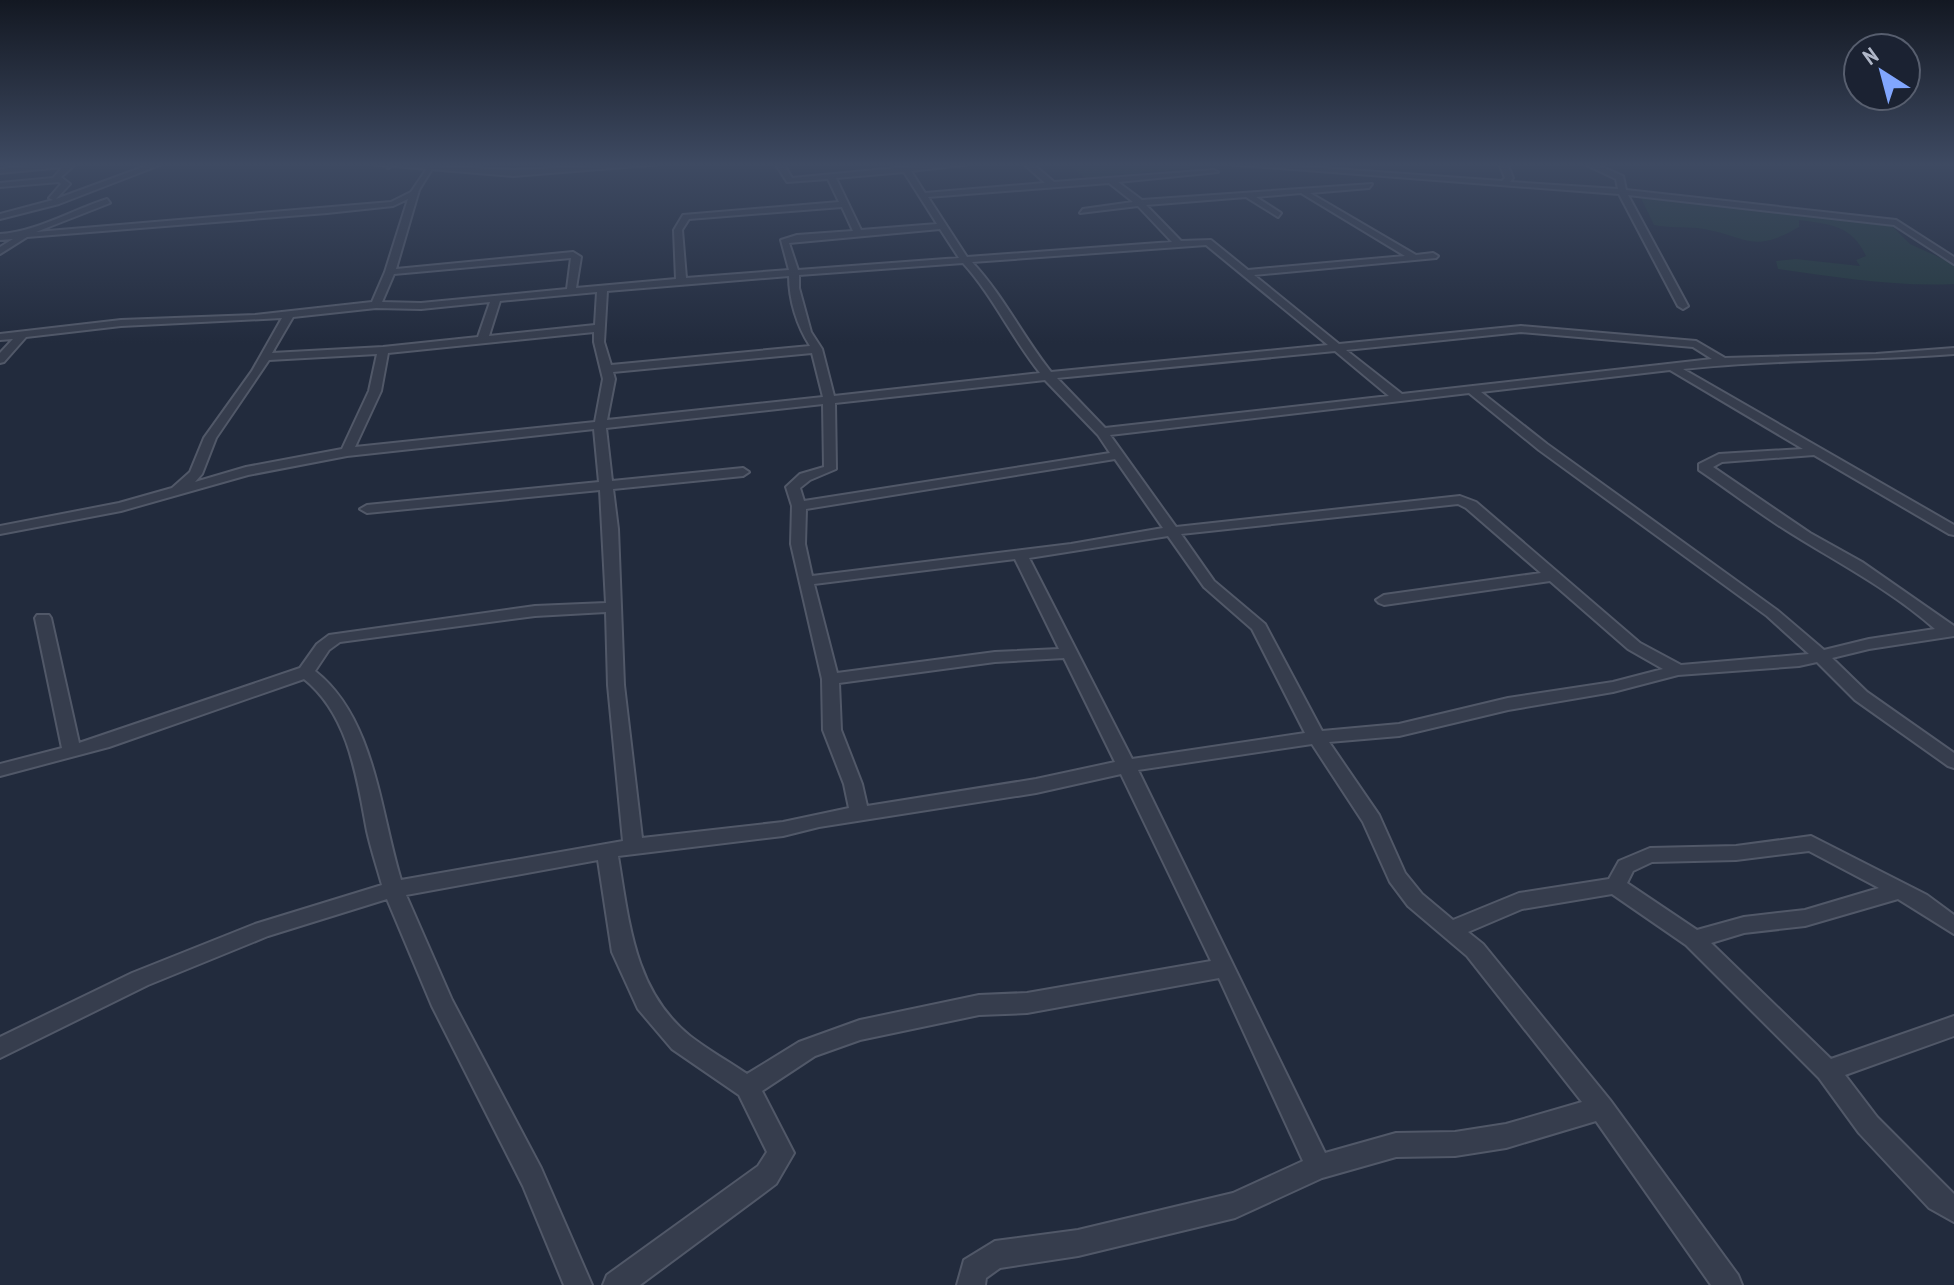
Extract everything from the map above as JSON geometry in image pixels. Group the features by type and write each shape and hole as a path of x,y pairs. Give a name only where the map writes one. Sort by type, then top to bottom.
{"street":[{"path":"0,251 48,223"},
{"path":"0,237 168,223"},
{"path":"376,305 405,223"},
{"path":"681,281 678,230 682,223"},
{"path":"854,223 858,233"},
{"path":"943,223 964,259 988,285 1022,343 1048,376 1102,432 1209,584 1259,627 1316,737 1372,820 1397,877 1415,900 1475,950 1601,1108 1728,1285"},
{"path":"1159,223 1178,243"},
{"path":"1356,223 1413,257"},
{"path":"1639,223 1683,306"},
{"path":"1896,223 1954,261"},
{"path":"860,815 853,784 832,730 830,679 798,544 799,506 793,487 805,477 830,469 829,400 817,349 806,332 794,288 794,272 784,242 945,226"},
{"path":"0,337 133,322 289,315 376,305 404,307 681,281 1208,242 1398,397"},
{"path":"390,272 573,255 576,257 576,268 571,291"},
{"path":"1247,273 1433,256"},
{"path":"602,288 599,328 608,390 600,426 611,529 612,607 633,846"},
{"path":"482,340 496,299"},
{"path":"171,493 196,474 210,438 266,357 289,315"},
{"path":"266,357 383,350 599,328"},
{"path":"0,530 94,513 258,468 347,452 1337,347 1521,329 1696,344 1723,361"},
{"path":"0,360 22,335"},
{"path":"606,369 817,349"},
{"path":"347,452 375,391 383,350"},
{"path":"1102,432 1723,361 1876,357 1954,351"},
{"path":"1672,367 1750,410 1813,452 1954,531"},
{"path":"1473,391 1543,447 1772,613 1867,702 1954,762"},
{"path":"1813,452 1719,458 1704,467 1805,536 1869,573 1951,631"},
{"path":"799,506 1119,455"},
{"path":"367,509 743,472"},
{"path":"806,581 1173,531 1460,500 1471,505 1634,646 1678,670"},
{"path":"1020,554 1225,968 1319,1167"},
{"path":"1384,600 1551,576"},
{"path":"0,770 103,743 306,672 323,647 335,638 535,611 612,607"},
{"path":"43,618 72,751"},
{"path":"0,1048 140,979 262,930 393,889 633,846 783,829 819,820 1036,786 1126,766 1316,737 1399,730 1508,704 1613,687 1678,670 1820,657 1855,647 1951,631"},
{"path":"830,679 995,657 1069,653"},
{"path":"306,672 319,680 331,697 357,751 365,771 374,824 417,957 525,1162 578,1285"},
{"path":"1615,886 1626,866 1650,855 1736,853 1811,843 1920,901 1954,926"},
{"path":"607,852 623,952 646,1002 680,1042 747,1087 781,1153 767,1175 617,1285"},
{"path":"1451,930 1519,901 1615,886 1694,939 1827,1071 1868,1125 1938,1199 1954,1209"},
{"path":"1694,939 1744,925 1805,918 1900,890"},
{"path":"747,1087 807,1049 860,1030 979,1005 1027,1003 1225,968"},
{"path":"1827,1071 1954,1026"},
{"path":"971,1285 974,1270 995,1255 1078,1243 1235,1205 1319,1167 1396,1145 1455,1144 1506,1136 1601,1108"}],"green space":[{"path":"1799,223 1799,227 1783,236 1758,242 1697,228 1654,225"},
{"path":"1820,223 1889,223 1910,244 1954,264 1954,284 1888,283 1778,269 1776,261 1796,259 1860,266 1856,260 1866,256 1860,246 1847,232"}]}
